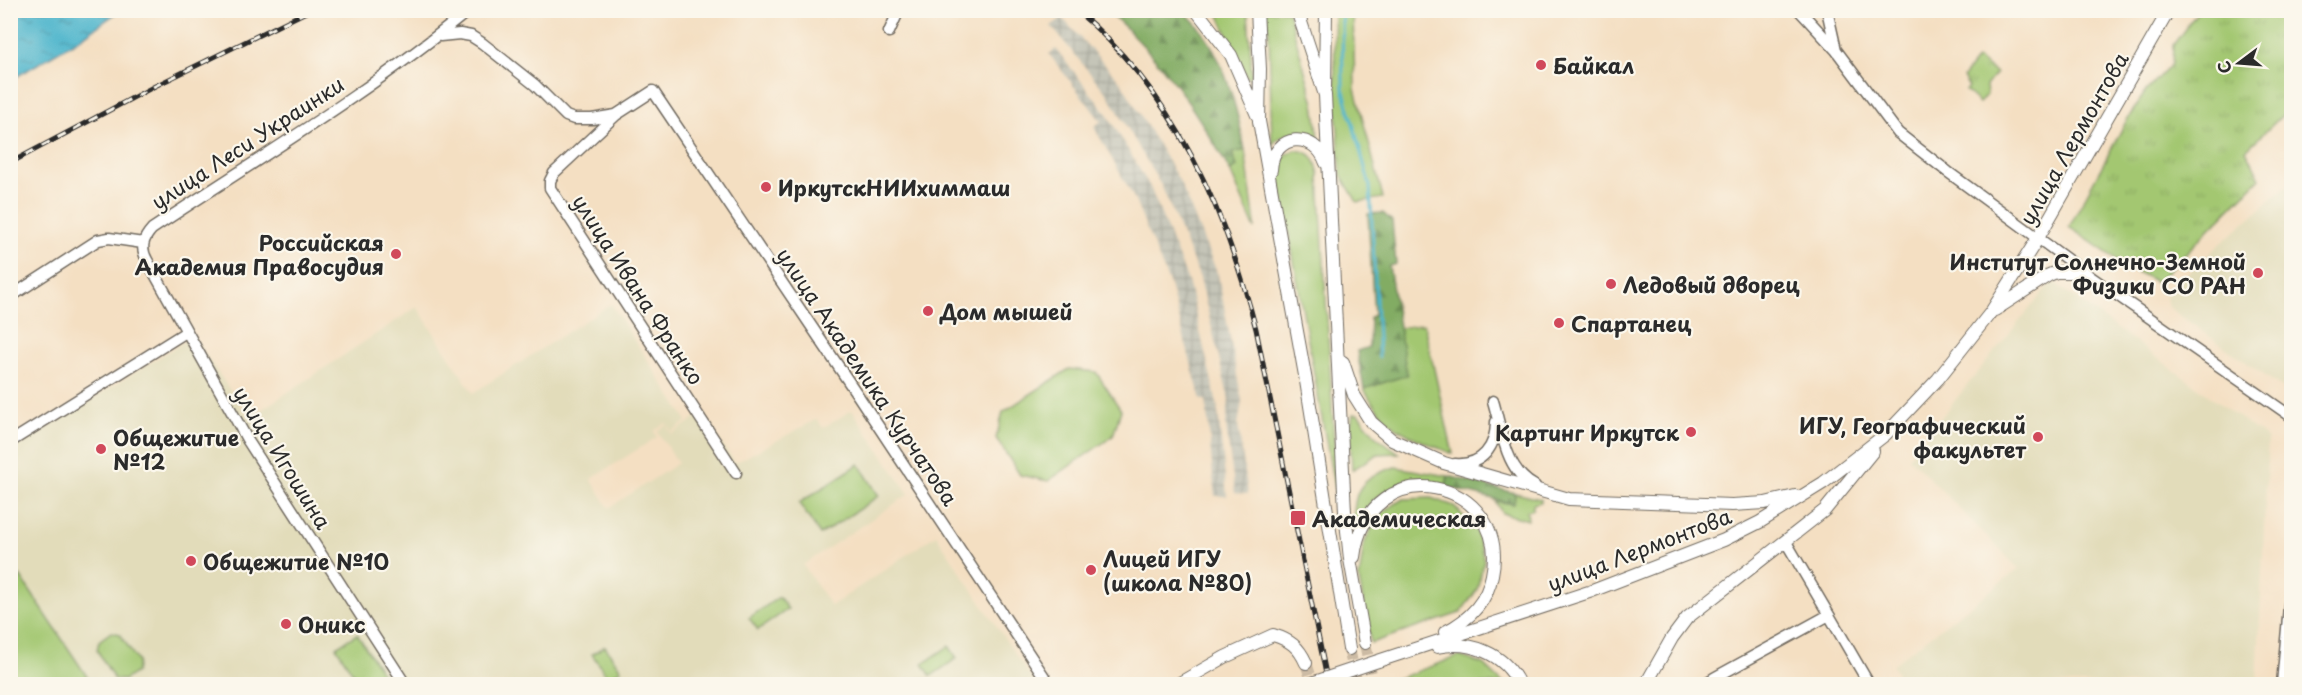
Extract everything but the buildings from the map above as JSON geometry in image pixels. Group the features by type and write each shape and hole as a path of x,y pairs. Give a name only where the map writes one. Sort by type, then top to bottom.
{"main road":[{"path":"1196,10 1231,55 1259,120"},
{"path":"1257,10 1260,59 1259,120 1306,381 1349,649"},
{"path":"1297,10 1325,95"},
{"path":"1326,10 1327,167 1346,512 1353,578 1365,643"},
{"name":"улица Лермонтова","path":"1309,684 1592,591 1687,556 1742,531 1823,483 1886,434 1938,380 1991,312 2038,238 2169,10"},
{"path":"1272,191 1273,155 1283,144 1298,140 1309,142 1321,152 1327,167"},
{"path":"1991,312 2049,275 2085,272"},
{"path":"1336,321 1348,380 1366,415 1392,440 1444,463 1569,499 1731,505 1765,503 1788,498 1823,483"},
{"path":"1646,684 1672,638 1687,618 1828,507 1886,434"},
{"path":"1353,578 1355,547 1362,525 1376,505 1396,492 1434,488 1458,496 1476,510 1489,533 1494,568 1487,592 1474,612 1447,632 1378,661"},
{"path":"1178,684 1225,657 1273,635 1290,640 1302,654 1306,663"},
{"path":"1378,661 1442,646 1472,646 1492,654 1501,661 1519,684"}],"street":[{"name":"улица Леси Украинки","path":"143,243 152,229 348,100 439,36 469,10"},
{"path":"889,32 899,10"},
{"path":"1799,10 1836,50 1899,133 1948,172 2085,272 2292,417"},
{"path":"1827,10 1836,50"},
{"path":"439,36 460,34 471,36 535,85 566,116 574,119 592,119 616,115"},
{"name":"улица Ивана Франко","path":"653,91 616,115 554,173 550,181 550,188 736,473"},
{"name":"улица Академика Курчатова","path":"653,91 1049,684"},
{"path":"10,297 98,240 110,238 143,243"},
{"name":"улица Игошина","path":"143,243 142,252 248,441 405,684"},
{"path":"10,442 186,332"},
{"path":"1444,463 1466,464 1486,455 1496,430 1493,401 1514,467 1525,480 1548,492"},
{"path":"1786,542 1869,684"},
{"path":"2282,684 2292,573"},
{"path":"1704,684 1716,681 1829,615"}],"shaded area":[{"path":"1062,18 1121,82 1180,182 1218,275 1242,401 1238,425 1248,494 1235,493 1226,425 1229,400 1200,278 1162,187 1109,96 1051,26"},
{"path":"1056,49 1107,114 1150,187 1188,281 1217,403 1227,496 1215,496 1206,400 1201,400 1170,285 1133,196 1094,127 1101,121 1049,54"},
{"path":"2291,182 2291,394 2168,307 2165,293"},
{"path":"2052,281 2268,439 2257,684 1902,684 1892,665 2019,569 1909,457"},
{"path":"611,304 687,421 672,432 666,423 654,431 657,437 591,479 609,508 678,463 657,431 666,425 672,434 701,414 735,463 817,419 823,428 852,410 909,494 803,565 831,606 936,535 1035,684 11,684 11,450 193,336 249,418 417,307 473,393"}],"green space":[{"path":"2199,10 2291,11 2291,110 2289,109 2246,150 2260,178 2157,282 2129,268 2069,227 2127,120 2146,91 2172,64 2173,45"},
{"path":"1108,11 1183,11 1196,24 1217,56 1237,113 1245,150 1232,153 1237,167 1230,171 1176,85 1128,29"},
{"path":"1217,11 1248,11 1252,78 1247,77"},
{"path":"1266,11 1288,11 1314,103 1319,140 1308,133 1295,132 1282,136 1272,145 1269,34"},
{"path":"1334,11 1353,11 1355,89 1383,198 1357,202 1341,175 1335,92"},
{"path":"1977,59 1996,73 1986,86 1987,95 1979,103 1966,91 1969,87 1963,77"},
{"path":"1245,150 1255,229 1230,171 1237,167 1232,153"},
{"path":"1295,150 1306,152 1312,157 1319,175 1334,441 1343,536 1278,172 1282,157"},
{"path":"1383,213 1392,221 1396,264 1389,266 1407,375 1364,389 1357,351 1369,347 1370,317 1374,315 1368,214"},
{"path":"1424,324 1453,454 1401,431 1382,415 1364,389 1406,375 1399,328"},
{"path":"1069,369 1096,372 1121,410 1113,436 1048,481 1020,475 996,438 1003,412"},
{"path":"1353,414 1358,414 1377,437 1399,453 1378,454 1352,470 1350,429"},
{"path":"859,464 879,496 820,535 799,503"},
{"path":"1395,467 1448,476 1446,487 1409,485 1391,489 1372,502 1354,530 1355,506 1360,489 1372,477"},
{"path":"1448,476 1515,493 1514,504 1446,487"},
{"path":"1515,493 1541,499 1541,502 1533,504 1533,509 1527,511 1528,520 1502,513 1495,501 1513,504"},
{"path":"1431,498 1454,506 1476,530 1484,560 1477,590 1460,613 1371,643 1359,579 1364,544 1378,515 1403,499"},
{"path":"20,576 92,684 11,684 11,582"},
{"path":"779,597 788,609 758,630 749,618"},
{"path":"111,632 120,634 138,662 136,672 124,680 114,679 97,650 99,641"},
{"path":"357,634 389,684 360,684 336,647"},
{"path":"605,646 621,670 608,678 592,654"},
{"path":"949,646 957,658 931,676 923,664"},
{"path":"1459,656 1483,664 1504,684 1383,684"}],"water":[{"path":"11,10 119,11 81,38 11,80"}],"waterway":[{"path":"1342,10 1343,88 1370,186 1379,357"}],"tunnel":[{"path":"1365,643 1373,684"},
{"path":"1349,649 1357,684"},
{"path":"1306,663 1313,684"}],"railway":[{"path":"10,163 155,86 310,10"},
{"path":"1076,10 1111,42 1141,77 1168,115 1191,155 1229,240 1256,329 1328,684"}],"place":[{"name":"Байкал","path":"1541,65"},
{"name":"ИркутскНИИхиммаш","path":"766,187"},
{"name":"Российская Академия Правосудия","path":"396,254"},
{"name":"Институт Солнечно-Земной Физики СО РАН","path":"2258,273"},
{"name":"Ледовый дворец","path":"1611,284"},
{"name":"Дом мышей","path":"928,311"},
{"name":"Спартанец","path":"1559,323"},
{"name":"Картинг Иркутск","path":"1691,432"},
{"name":"ИГУ, Географический факультет","path":"2038,437"},
{"name":"Общежитие №12","path":"101,449"},
{"name":"Академическая","path":"1298,518"},
{"name":"Общежитие №10","path":"191,561"},
{"name":"Лицей ИГУ (школа №80)","path":"1091,570"},
{"name":"Оникс","path":"286,624"}]}
